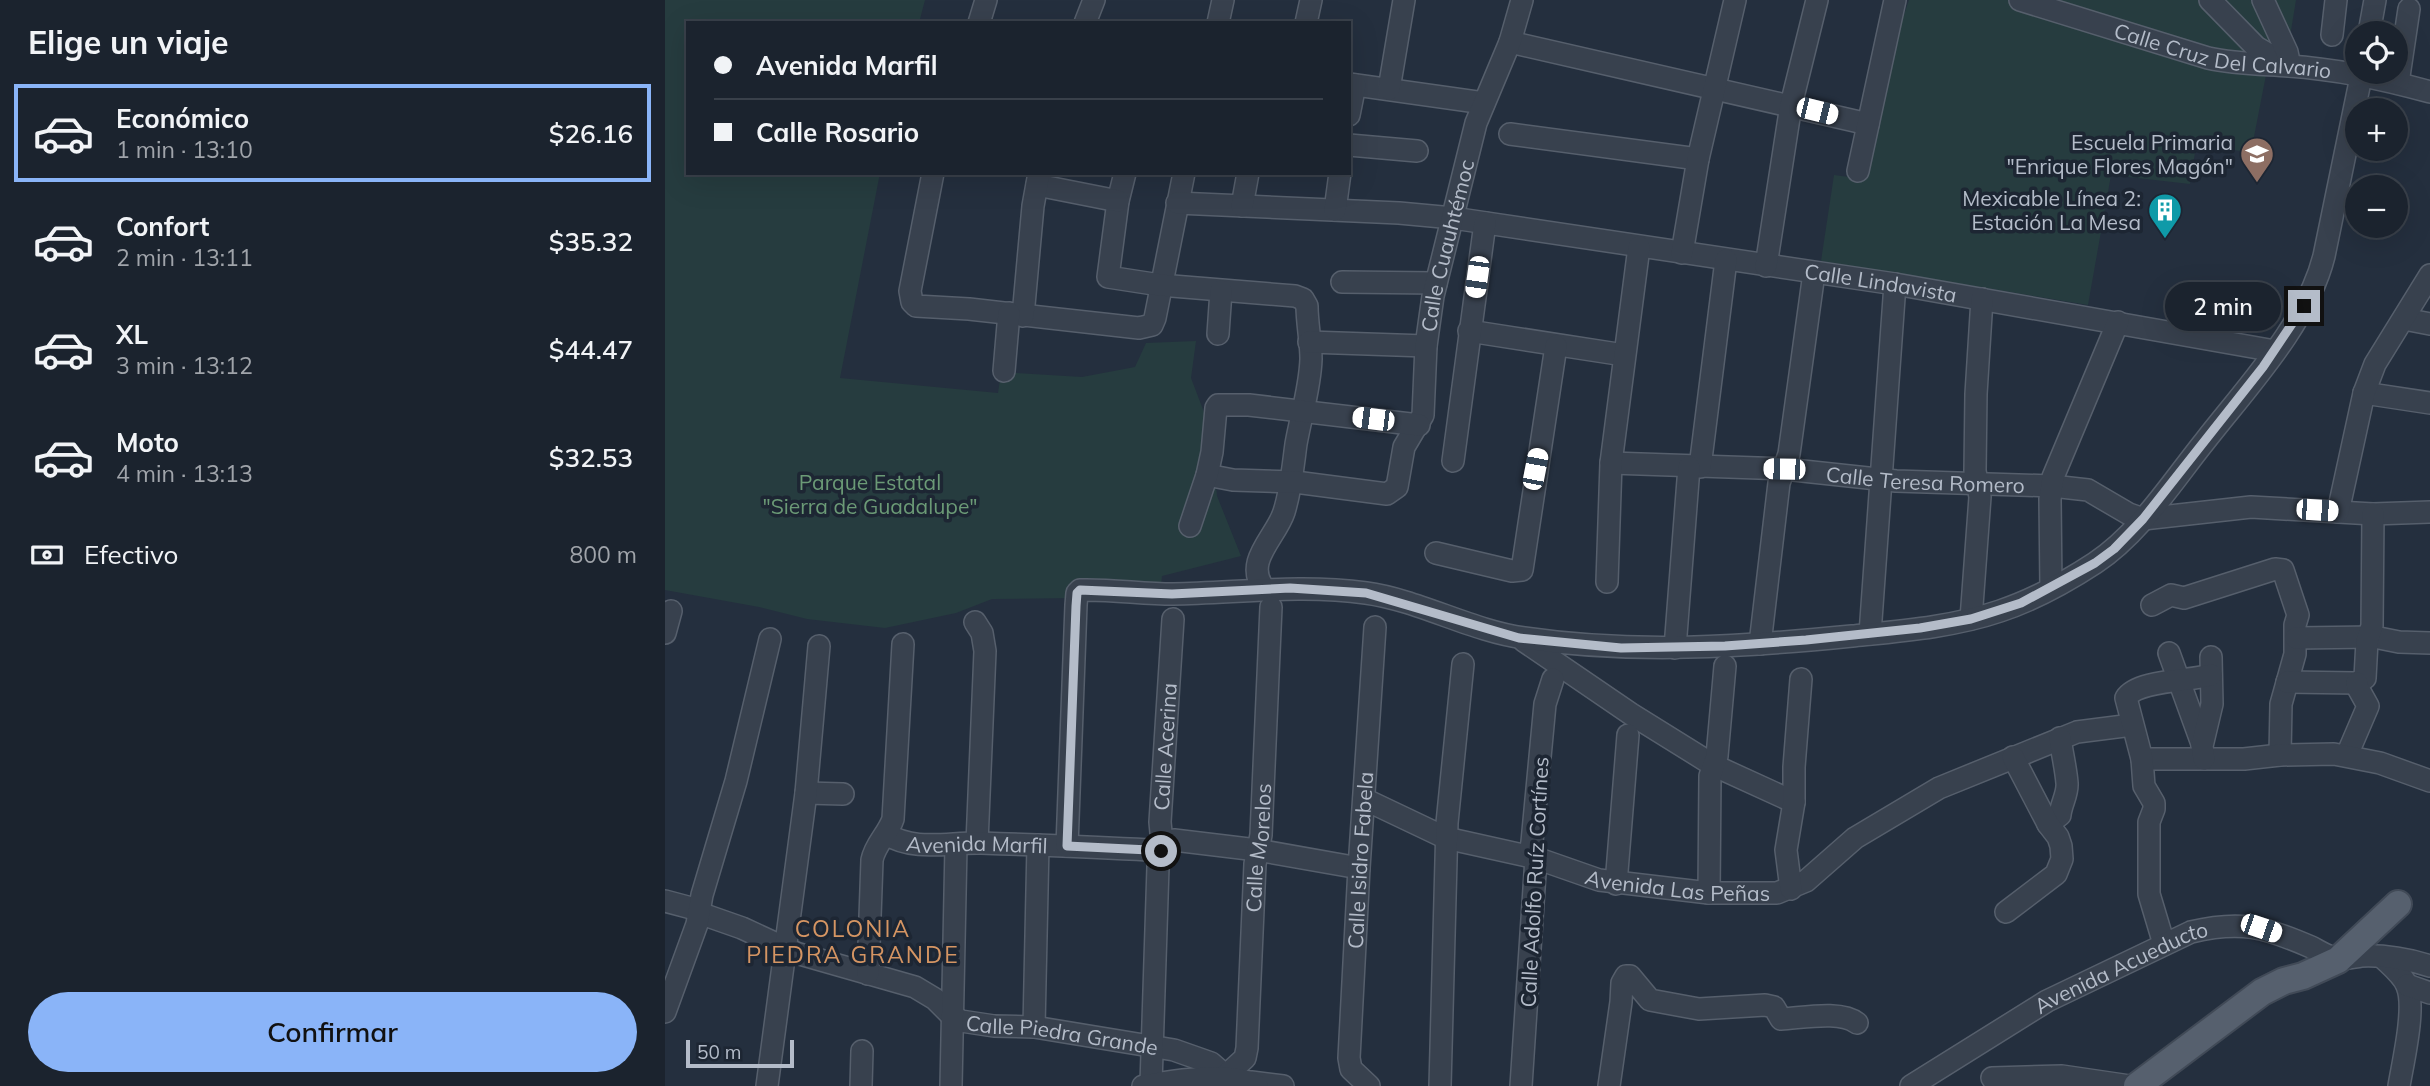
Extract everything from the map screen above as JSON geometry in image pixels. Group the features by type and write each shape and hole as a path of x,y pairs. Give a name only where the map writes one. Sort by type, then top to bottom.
{"main road":[{"path":"2137,1086 2262,992 2338,960 2398,904"},
{"path":"2158,1086 2271,1005 2303,976"}],"street":[{"path":"980,21 986,0"},
{"path":"1085,21 1094,0"},
{"path":"1218,21 1223,0"},
{"path":"1306,21 1311,0"},
{"path":"1389,89 1404,0"},
{"name":"Calle Cuauhtémoc","path":"1290,482 1391,493 1397,487 1404,447 1419,425 1425,406 1426,346 1436,283 1476,123 1510,42 1522,0"},
{"path":"1682,253 1698,159 1735,0"},
{"path":"1766,266 1791,105 1817,0"},
{"path":"1858,171 1895,0"},
{"name":"Calle Cruz Del Calvario","path":"2020,0 2233,64 2290,66 2345,72"},
{"path":"2210,0 2256,47 2290,66"},
{"path":"2263,0 2287,52 2290,66"},
{"path":"2332,35 2336,0"},
{"path":"2371,21 2375,0"},
{"path":"2407,21 2409,9"},
{"path":"1510,42 1868,124"},
{"path":"1352,84 1484,103"},
{"path":"1067,846 1077,593 1083,589 1268,598 1366,593 1519,638 1603,648 1675,648 1870,634 1971,619 2021,603 2095,563 2114,549 2143,519 2275,351 2304,306 2321,270 2359,84"},
{"name":"Calle Cruz Del Calvario","path":"2402,84 2430,92"},
{"path":"1510,134 1698,159"},
{"path":"1351,145 1417,151"},
{"path":"933,175 911,291 912,303 922,307 1139,328 1152,325 1155,318 1184,175"},
{"path":"1124,175 1118,201 1108,277 1221,291 1218,334"},
{"path":"1242,206 1248,175"},
{"path":"1335,210 1340,175"},
{"path":"1004,371 1038,179 1118,201"},
{"name":"Calle Lindavista","path":"1177,203 1453,218 1895,284 2275,351"},
{"path":"1453,461 1485,223"},
{"path":"1608,583 1611,463 1639,247"},
{"path":"1675,648 1694,467 1726,260"},
{"path":"1760,644 1779,483 1789,454 1814,273"},
{"path":"2338,512 2364,393 2375,364 2430,275"},
{"path":"1342,282 1436,283"},
{"path":"1870,634 1895,284"},
{"name":"Calle Morelos","path":"1221,291 1295,296 1303,299 1307,306 1311,359 1304,411 1283,515 1257,563 1256,573 1268,598 1261,835 1257,850 1248,1048 1240,1063 1222,1083"},
{"path":"1971,619 1980,497 1975,471 1976,394 1982,299"},
{"path":"2404,318 2430,324"},
{"path":"2051,588 2052,486 2118,322"},
{"path":"1469,331 1624,355"},
{"path":"1309,342 1426,346"},
{"path":"1436,554 1520,572 1523,567 1535,469 1556,346"},
{"path":"2364,393 2430,403"},
{"path":"1190,526 1207,475 1218,405 1249,405 1419,425"},
{"name":"Calle Teresa Romero","path":"1611,463 1784,469 1881,480 2052,486 2088,490 2129,514 2143,519"},
{"path":"1207,475 1233,480 1290,482"},
{"path":"2143,519 2251,507 2373,514 2430,512"},
{"path":"2287,682 2357,682 2365,678 2372,626 2373,514"},
{"path":"2152,606 2171,595 2184,598 2281,569 2298,615 2295,625 2296,638 2281,704 2280,755"},
{"path":"665,633 671,611"},
{"name":"Calle Acerina","path":"1147,1085 1173,619"},
{"path":"951,1086 951,1015 985,651 981,629 975,622"},
{"name":"Calle Isidro Fabela","path":"1369,1086 1351,1069 1349,1058 1375,627"},
{"path":"2296,638 2369,637 2430,643"},
{"path":"1519,638 1631,714 1713,765 1794,802"},
{"path":"665,1012 700,912 702,895 736,780 770,639"},
{"path":"868,974 872,860 874,851 893,818 903,644"},
{"path":"767,1086 806,793 819,646"},
{"path":"2169,653 2203,752"},
{"path":"1440,1086 1446,838 1463,664"},
{"path":"1709,893 1710,776 1717,756 1725,666"},
{"path":"2164,944 2149,894 2148,822 2154,803 2144,786 2142,759 2126,703 2127,695 2157,684 2179,680 2211,666 2212,704 2203,752"},
{"name":"Calle Adolfo Ruíz Cortínes","path":"1521,1086 1536,858 1531,848 1545,704 1553,679"},
{"path":"1791,889 1786,850 1794,802 1801,679"},
{"path":"2350,756 2350,747 2368,706 2357,682"},
{"name":"Avenida Las Peñas","path":"1364,799 1446,838 1536,858 1599,880 1709,893 1763,894 1791,889 1815,875 1849,843 1939,788 2084,730 2132,725"},
{"path":"1616,884 1627,735"},
{"path":"2047,824 2060,815 2060,803 2066,794 2067,782 2060,738"},
{"path":"2142,759 2203,752 2244,759 2280,755 2350,756 2430,781"},
{"path":"2006,912 2059,871 2062,859 2061,846 2013,757"},
{"path":"806,793 843,794"},
{"name":"Avenida Marfil","path":"885,834 906,843 1149,850 1174,840 1257,850 1359,868"},
{"path":"1034,1027 1038,845"},
{"name":"Calle Piedra Grande","path":"665,901 687,905 784,949 915,987 929,994 961,1021 1034,1027 1150,1046 1200,1058 1219,1070 1222,1083"},
{"name":"Avenida Acueducto","path":"1912,1086 2047,1001 2191,932 2236,924 2261,928 2338,960 2363,956 2382,957 2405,959 2430,966"},
{"path":"2382,957 2407,985 2430,993"},
{"path":"1609,1086 1622,1002 1622,982 1626,976 1630,976 1650,1000 1699,1009 1765,1005 1774,1007 1781,1019 1826,1015 1852,1019 1857,1023"},
{"path":"2399,1086 2410,1011 2407,985"},
{"path":"861,1086 862,1051"},
{"path":"1992,1078 2062,1076 2130,1086"},
{"path":"1147,1085 1222,1083 1283,1086"}],"green space":[{"name":"Parque Estatal \"Sierra de Guadalupe\"","path":"665,0 925,0 920,21 686,21 686,175 880,175 840,378 998,393 1001,372 1082,377 1135,367 1146,343 1196,341 1191,378 1210,428 1217,496 1241,556 1162,576 1161,585 1075,598 992,599 956,613 885,628 807,619 759,607 665,590"},
{"path":"1909,0 2296,0 2287,55 2266,75 2251,152 2196,146 2190,184 2111,175 2088,305 1821,261 1834,175 1857,178 1890,56"}],"place":[{"name":"Escuela Primaria \"Enrique Flores Magón\"","path":"2257,184"},
{"name":"Mexicable Línea 2: Estación La Mesa","path":"2165,240"}],"district":[{"name":"COLONIA PIEDRA GRANDE","path":"853,941"}],"route":[{"path":"1161,851 1162,843 1156,849 1149,850 1067,846 1076,606 1077,593 1080,590 1172,594 1290,588 1366,593 1519,638 1603,648 1675,648 1806,640 1920,628 1971,619 2021,603 2095,563 2114,549 2143,519 2263,367 2304,306"}]}
